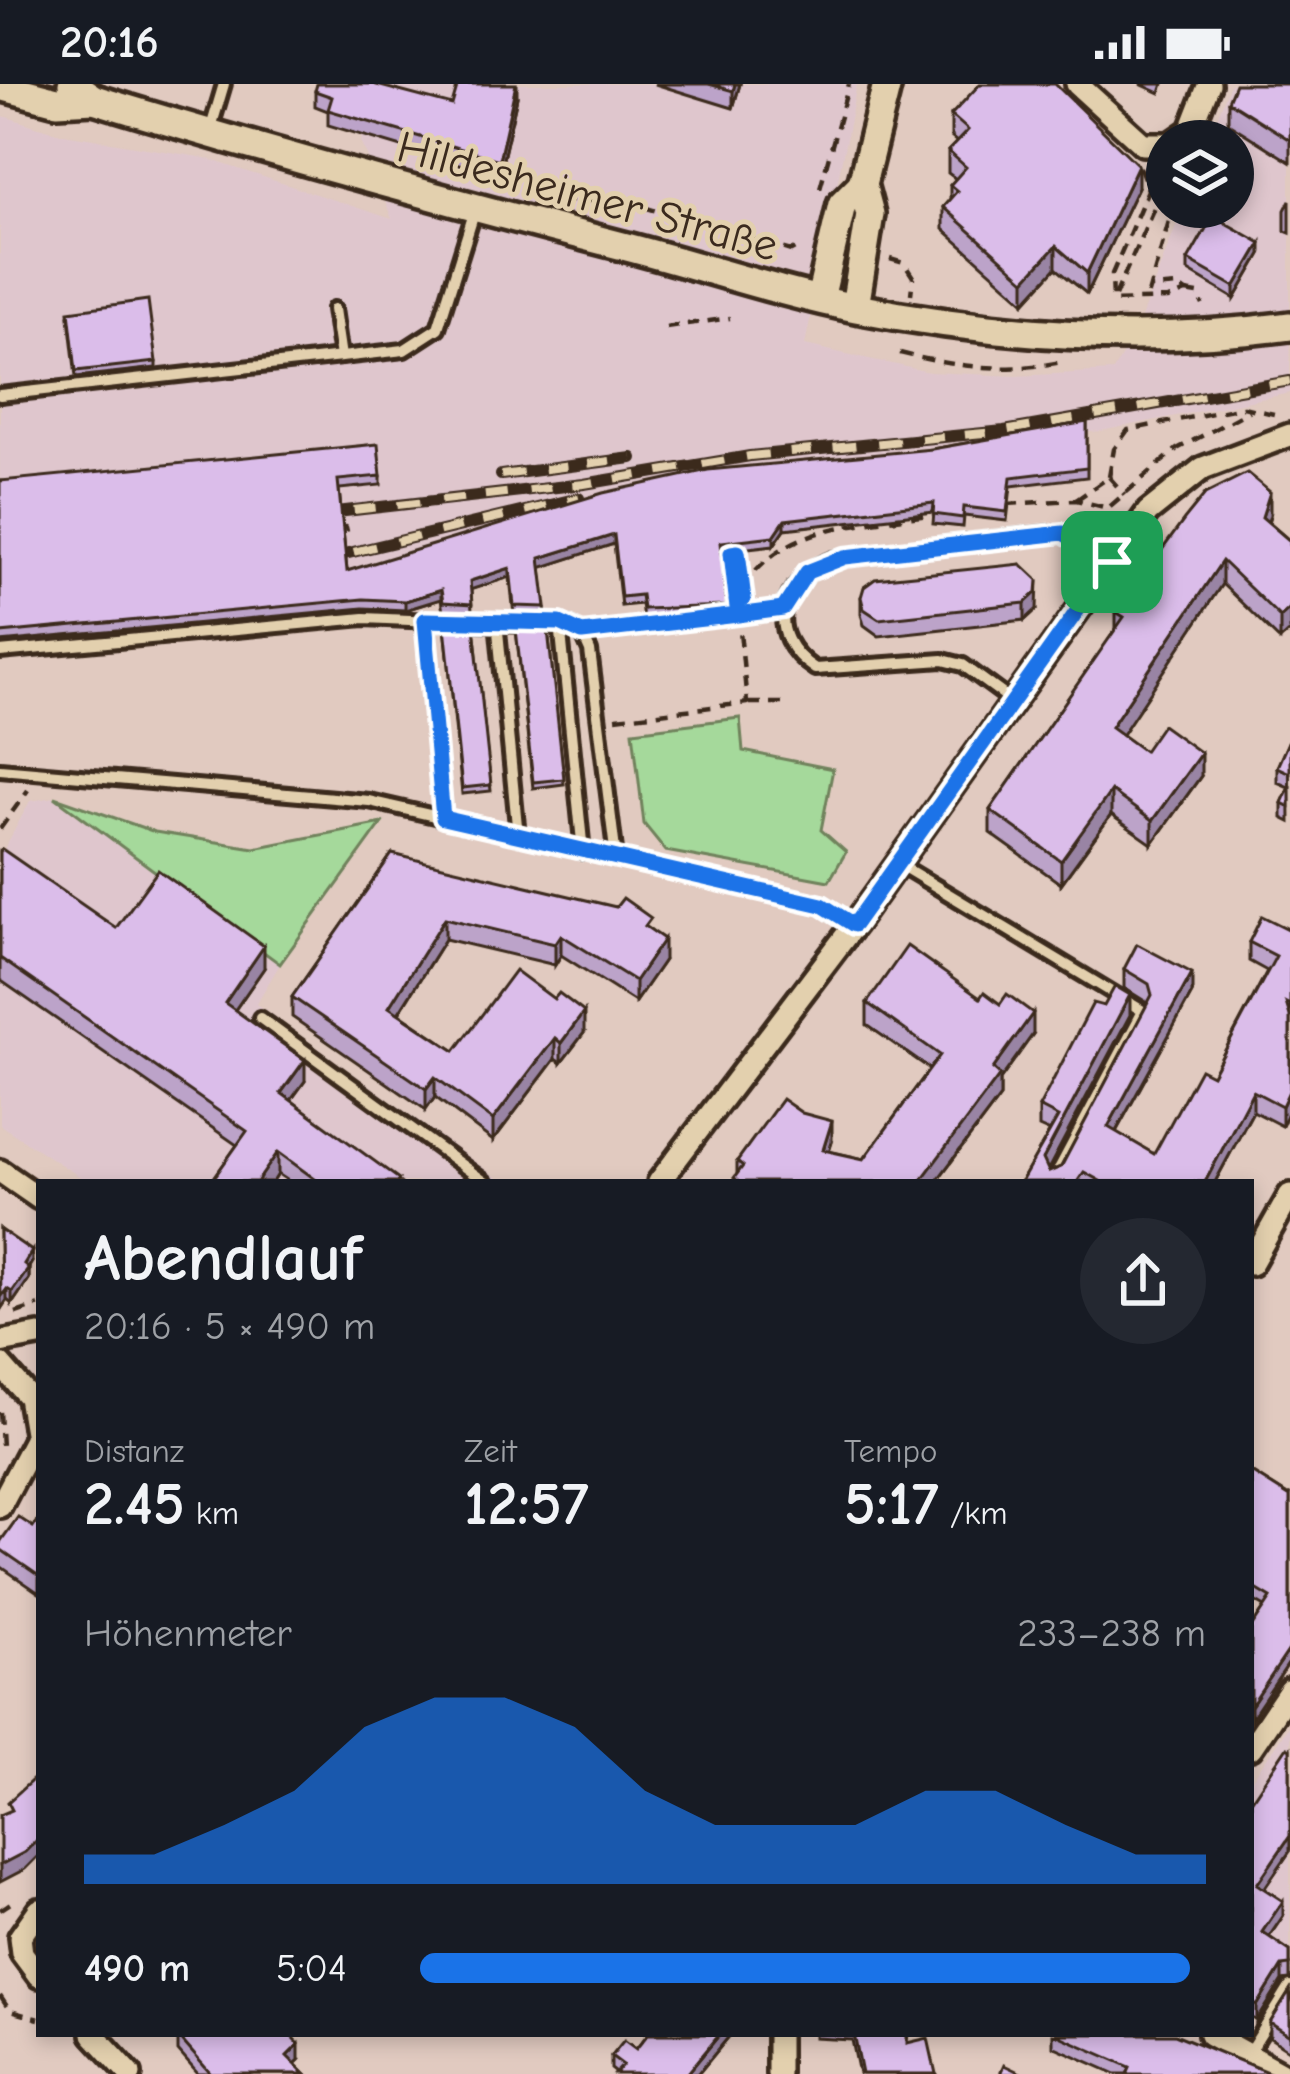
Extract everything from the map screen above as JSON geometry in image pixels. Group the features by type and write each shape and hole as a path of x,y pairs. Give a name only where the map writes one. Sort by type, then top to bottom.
{"street":[{"path":"855,308 870,214 862,184 887,84"},
{"path":"1077,84 1146,144"},
{"path":"1195,120 1209,84"},
{"name":"Hildesheimer Straße","path":"0,86 58,101 83,92 208,134 475,210 855,308 965,327 1104,336 1205,335 1290,326"},
{"path":"820,299 842,204 862,184"},
{"path":"660,1179 854,925 1148,512 1203,468 1290,435"},
{"path":"0,1172 36,1196"},
{"path":"1254,1259 1290,1195"},
{"path":"0,1342 36,1336"},
{"path":"0,1364 29,1397 36,1427"},
{"path":"0,1506 36,1439"},
{"path":"1254,1744 1290,1690"},
{"path":"36,1914 20,1936 22,1953 36,1972"},
{"path":"96,2037 130,2074"},
{"path":"778,2037 778,2074"},
{"path":"1216,2037 1282,2074"}],"lane":[{"path":"208,134 224,84"},
{"path":"0,395 404,350 437,328 475,210"},
{"path":"334,309 340,357"},
{"path":"1012,701 963,665 944,660 815,668 791,650 783,609 807,572 845,557 1063,533 1112,562"},
{"path":"425,620 443,818"},
{"path":"0,652 344,621 560,623 582,633 599,721 616,858"},
{"path":"497,621 518,836"},
{"path":"560,623 583,852"},
{"path":"0,769 369,801 822,905 854,925"},
{"path":"897,863 1143,1011 1054,1179"},
{"path":"260,1018 481,1179"},
{"path":"1249,2053 1290,1987"}],"path":[{"path":"819,193 849,84"},
{"path":"1113,301 1112,274 1148,190 1140,170 1143,144"},
{"path":"1140,170 1146,172"},
{"path":"556,201 623,201 792,251 801,248 807,236"},
{"path":"1104,336 1113,301 1146,224"},
{"path":"1167,228 1149,291 1178,286 1198,295"},
{"path":"864,254 904,263 913,277 910,300"},
{"path":"1113,301 1168,299 1186,292"},
{"path":"666,327 730,318"},
{"path":"900,353 948,365 1016,370 1048,365"},
{"path":"1076,500 1109,477 1114,449 1128,430 1243,407 1250,411"},
{"path":"1007,503 1076,500 1108,508 1177,449 1250,411 1276,410"},
{"path":"1109,477 1125,495"},
{"path":"743,587 760,562 803,535 938,514"},
{"path":"327,529 346,527 348,536 334,538"},
{"path":"736,600 744,599 738,551 731,553 736,600 738,615 747,703"},
{"path":"582,633 783,609"},
{"path":"599,721 747,703 791,704"},
{"path":"0,829 40,773"},
{"path":"8,1316 36,1305"},
{"path":"0,1412 0,1458"},
{"path":"0,1996 10,2011 36,2020"},
{"path":"0,2019 10,2011"}],"shaded area":[{"path":"379,84 857,84 805,345 929,372 1015,376 1113,371 1136,331 1175,228 1254,228 1254,120 1216,120 1230,84 1290,84 1290,393 1101,431 931,448 937,511 785,529 774,545 720,551 614,544 396,613 0,653 0,115 58,133 205,158 392,219 361,141"},
{"path":"55,797 280,964 256,1004 499,1179 83,1179 0,1125 0,857 30,801"},
{"path":"1290,1724 1290,1962 1254,2018 1254,1777"}],"green space":[{"path":"740,718 743,751 833,769 821,830 846,852 829,881 666,851 644,824 633,731"},
{"path":"55,797 155,832 254,848 382,823 280,964"}],"building":[{"path":"317,84 373,84 452,105 458,84 516,84 499,160 328,110 332,97 315,91"},
{"path":"709,84 735,84 733,91"},
{"path":"980,84 1055,84 1138,165 1087,273 1056,246 1025,280 943,207 957,191 950,185 966,167 948,151 968,130 951,115"},
{"path":"1235,84 1290,84 1290,140 1228,101"},
{"path":"1206,228 1234,228 1261,243 1235,287 1188,260"},
{"path":"148,300 156,362 76,371 69,311"},
{"path":"1087,422 1087,468 1011,477 1007,512 964,507 963,518 933,514 934,503 785,520 774,536 721,542 727,606 643,609 641,595 621,597 614,535 540,558 546,607 514,606 510,568 470,581 472,604 443,602 441,590 405,601 363,599 0,633 0,481 378,444 381,476 338,480 347,571 603,493 708,470 932,449"},
{"path":"1247,473 1270,492 1262,517 1290,541 1290,608 1280,617 1222,561 1111,727 1144,751 1162,725 1201,753 1152,821 1111,791 1061,861 990,810 1124,617 1116,612 1184,520 1205,494"},
{"path":"1021,564 1038,580 1037,592 1025,603 879,619 864,609 861,597 864,587 875,579"},
{"path":"445,626 474,627 491,785 462,788"},
{"path":"516,629 548,630 564,779 533,782"},
{"path":"1290,740 1290,773 1277,767"},
{"path":"2,849 116,928 158,870 264,946 225,1003 305,1060 281,1093 399,1179 315,1179 278,1152 259,1179 213,1179 247,1131 0,958"},
{"path":"392,854 616,907 623,898 651,918 645,926 664,939 635,981 561,935 555,944 445,918 389,1007 455,1051 515,970 554,999 559,993 584,1012 561,1043 555,1038 493,1120 435,1077 426,1089 292,997"},
{"path":"1262,916 1290,930 1290,1005 1286,1003 1290,1089 1282,1106 1253,1091 1207,1179 1097,1179 1084,1172 1079,1179 1023,1179 1058,1117 1039,1107 1093,1003 1104,1006 1115,986 1130,995 1043,1159 1049,1172 1061,1167 1152,995 1149,984 1124,969 1137,944 1192,973 1108,1127 1154,1154 1200,1069 1212,1075 1276,956 1249,942"},
{"path":"907,946 980,998 984,992 1000,1004 1007,994 1033,1013 993,1069 1000,1075 922,1179 735,1179 743,1166 737,1161 782,1099 802,1113 832,1121 823,1150 864,1159 940,1055 867,1003"},
{"path":"0,1229 32,1251 24,1264 29,1268 12,1292 7,1289 1,1297"},
{"path":"1254,1474 1290,1494 1290,1648 1254,1702 1254,1624 1271,1598 1254,1588"},
{"path":"18,1517 33,1527 36,1522 36,1574 0,1549"},
{"path":"1290,1749 1290,1836 1257,1884 1283,1901 1262,1932 1290,1951 1290,1965 1282,1966 1257,2006 1254,2004 1254,1796"},
{"path":"36,1777 36,1841 0,1865 0,1815 12,1810 8,1802"},
{"path":"1290,1991 1290,2036 1270,2023"},
{"path":"179,2037 292,2037 299,2044 287,2056 305,2074 211,2074"},
{"path":"646,2037 718,2037 687,2074 615,2074 623,2065 611,2056 624,2040 636,2049"},
{"path":"855,2037 907,2037 907,2043 928,2038 936,2074 862,2074"},
{"path":"1062,2037 1182,2037 1272,2074 1127,2074 1130,2067"},
{"path":"1004,2065 1023,2074 1000,2074"}],"railway":[{"path":"310,515 584,484 750,456 1004,431 1290,381"},
{"path":"501,475 632,458"},
{"path":"311,562 579,498"}],"route":[{"path":"1112,562 854,925 822,905 443,818 425,620 560,623 582,633 738,615 736,600 744,599 738,552 731,553 738,615 783,609 788,594 807,572 845,557 1063,533 1112,562"}]}
